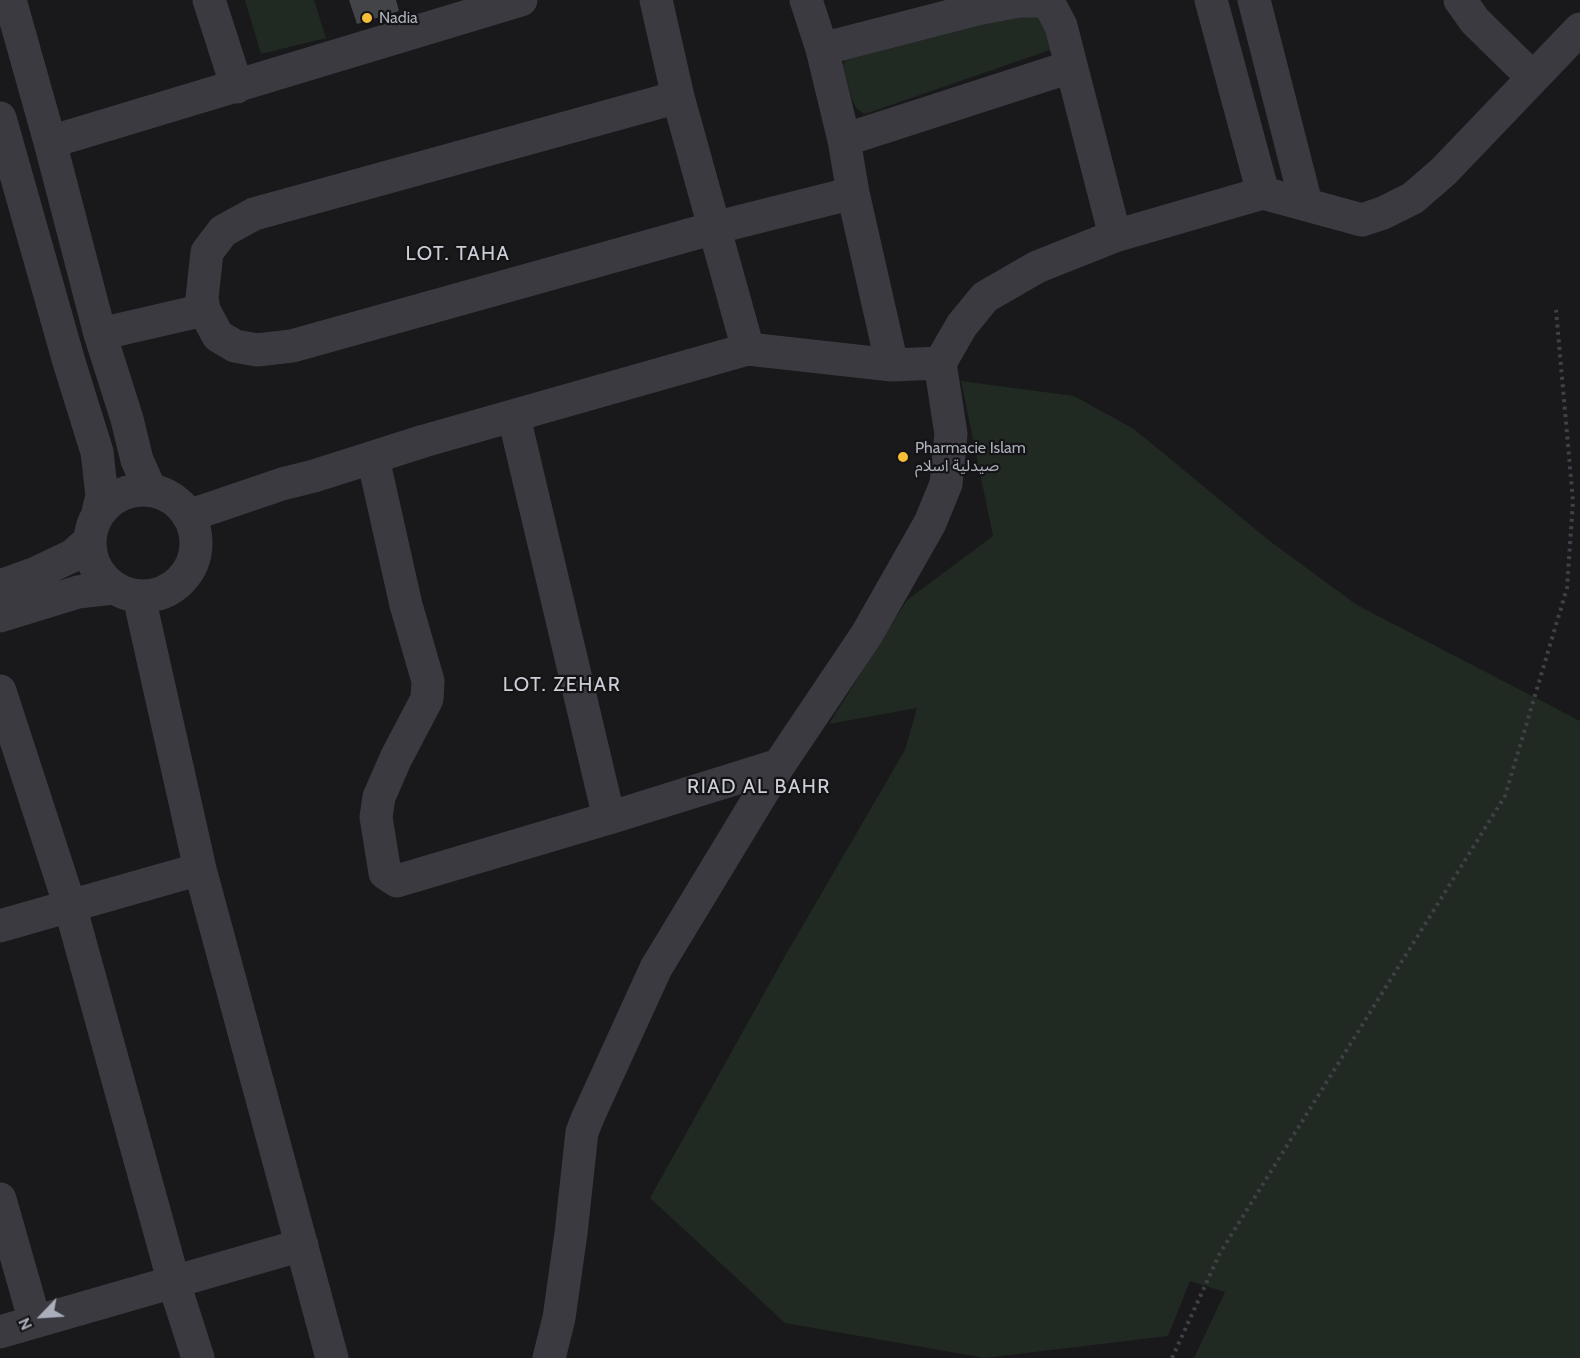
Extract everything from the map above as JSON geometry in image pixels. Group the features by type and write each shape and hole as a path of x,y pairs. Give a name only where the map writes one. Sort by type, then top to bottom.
{"street":[{"path":"10,0 100,334 127,419 137,460 150,489"},
{"path":"210,0 237,87"},
{"path":"50,142 521,0"},
{"path":"656,0 678,97 748,349"},
{"path":"806,0 822,49 844,140 853,193 892,365"},
{"path":"822,49 977,9 1019,1 1040,0 1050,5 1056,14 1115,236"},
{"path":"1211,0 1263,193"},
{"path":"1254,0 1306,203"},
{"path":"1460,0 1475,21 1533,78"},
{"path":"549,1358 559,1318 582,1132 596,1096 656,968 779,765 872,624 930,523 946,484 951,434 940,363 962,326 985,297 1037,267 1115,236 1263,193 1362,220 1383,213 1413,198 1444,171 1580,29"},
{"path":"844,140 1070,67"},
{"path":"678,97 254,214 223,231 207,252 202,298 204,310 218,336 235,346 257,350 292,346 714,228 853,193"},
{"path":"0,118 97,452 102,496 93,526 95,567 126,592 332,1358"},
{"path":"100,334 204,310"},
{"path":"189,516 282,484 423,441 748,349 892,365 940,363"},
{"path":"514,417 609,818"},
{"path":"373,458 406,604 428,681 427,699 396,758 379,797 376,817 385,873 397,881 779,765"},
{"path":"0,586 36,573 72,556 120,494 150,489 175,500 189,516 197,548 187,574 166,592 78,592 0,616"},
{"path":"0,691 14,778 70,906 174,1283 198,1358"},
{"path":"0,926 200,870"},
{"path":"0,1199 35,1322"},
{"path":"0,1332 302,1245"}],"path":[{"path":"1172,1358 1220,1253 1505,796 1567,588 1573,501 1556,310"}],"shaded area":[{"path":"245,0 314,0 326,38 261,54"},
{"path":"1039,9 1053,49 865,114 857,109 852,100 843,65 846,58"},
{"path":"961,381 1074,396 1134,429 1271,542 1357,605 1580,721 1580,1358 1194,1358 1225,1292 1190,1281 1168,1336 985,1358 785,1323 650,1198 785,956 905,750 917,708 829,724 907,600 993,536"}],"building":[{"name":"Nadia","path":"349,0 396,0 399,11 357,24"}],"place":[{"name":"Nadia","path":"367,18"},
{"name":"Pharmacie Islam صيدلية اسلام","path":"903,457"}],"district":[{"name":"LOT. TAHA","path":"458,254"},
{"name":"LOT. ZEHAR","path":"562,685"},
{"name":"RIAD AL BAHR","path":"759,787"}]}
